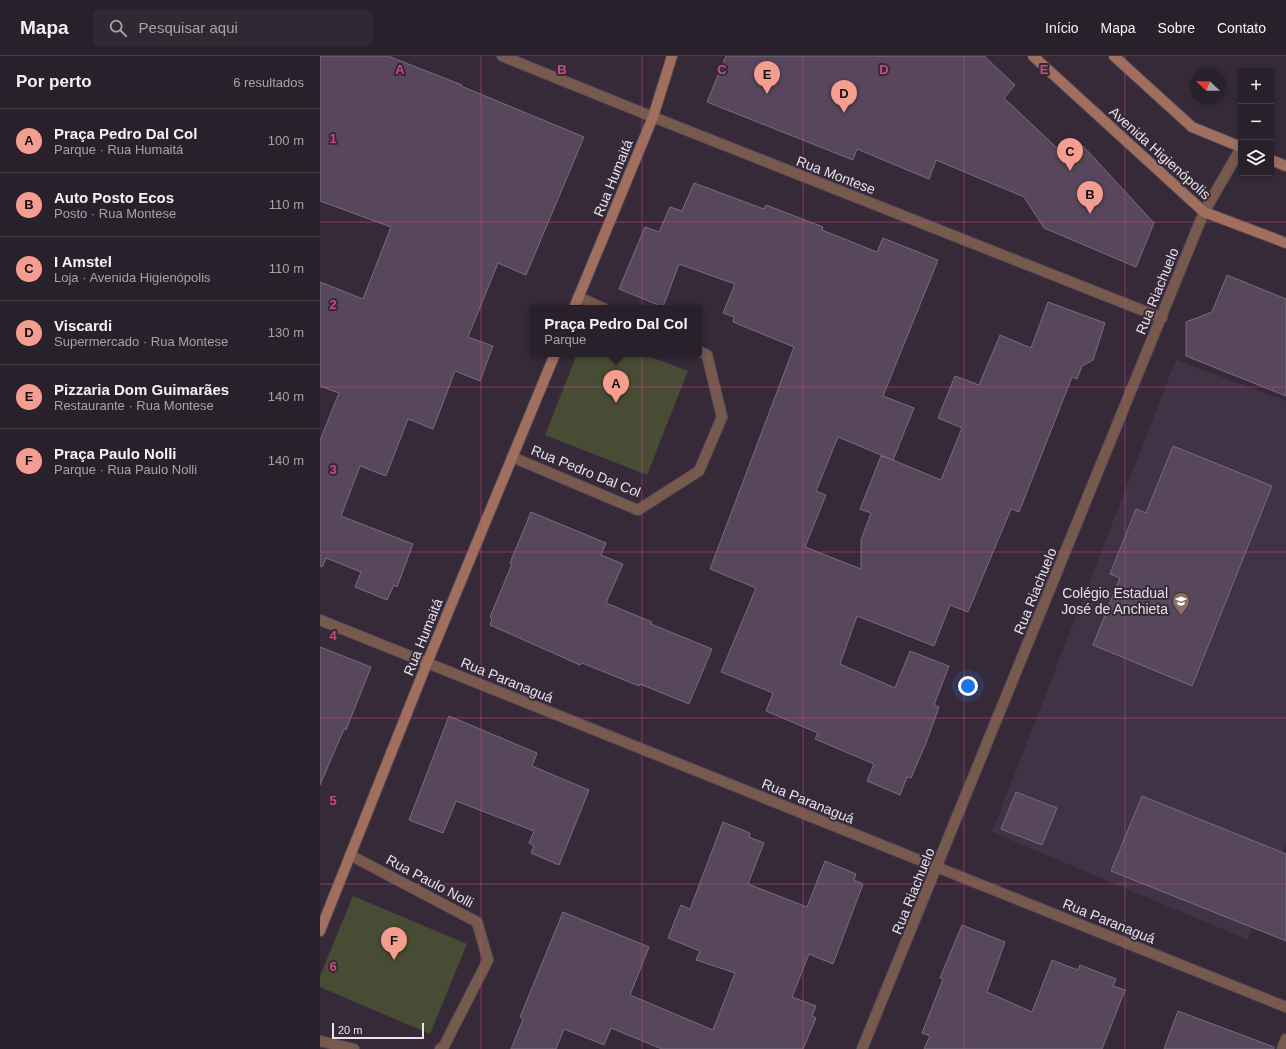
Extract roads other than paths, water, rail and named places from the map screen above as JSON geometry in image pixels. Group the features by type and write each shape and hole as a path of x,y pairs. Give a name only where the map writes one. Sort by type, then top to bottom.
{"main road":[{"name":"Rua Humaitá","path":"575,305 653,118 672,56"},
{"name":"Avenida Higienópolis","path":"1033,56 1204,212 1286,243"},
{"path":"1114,56 1192,126 1238,146"},
{"path":"1274,161 1286,166"},
{"name":"Rua Humaitá","path":"320,931 427,663 554,357"}],"street":[{"name":"Rua Montese","path":"502,56 653,118 1162,318"},
{"name":"Rua Riachuelo","path":"862,1049 1162,318 1204,212 1238,152"},
{"path":"578,297 596,305"},
{"name":"Rua Pedro Dal Col","path":"512,456 638,510 699,471 722,417 707,354 702,352"},
{"name":"Rua Paranaguá","path":"320,620 1286,1007"},
{"name":"Rua Paulo Nolli","path":"350,855 477,922 488,960 444,1046 440,1049"},
{"path":"1282,1049 1286,1039"},
{"path":"320,1041 354,1049"}],"place":[{"name":"Pizzaria Dom Guimarães","path":"767,94"},
{"name":"Viscardi","path":"844,113"},
{"name":"I Amstel","path":"1070,171"},
{"name":"Auto Posto Ecos","path":"1090,214"},
{"name":"Praça Pedro Dal Col","path":"616,403"},
{"name":"Colégio Estadual José de Anchieta","path":"1181,616"},
{"name":"Praça Paulo Nolli","path":"394,960"}]}
